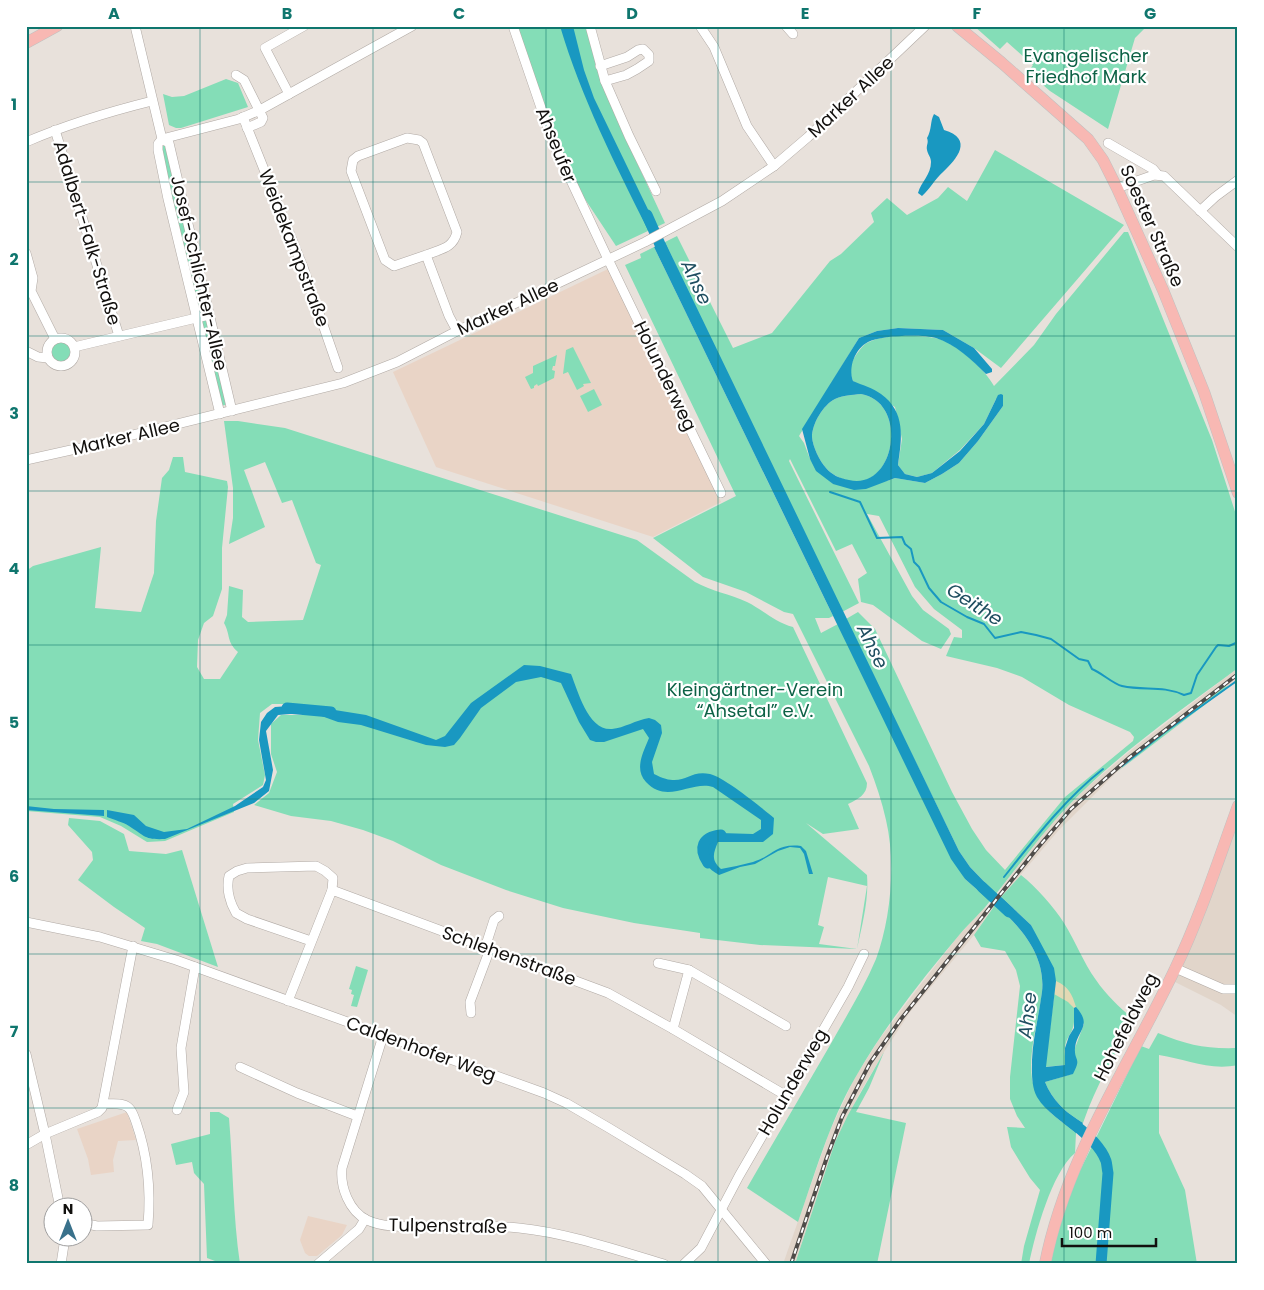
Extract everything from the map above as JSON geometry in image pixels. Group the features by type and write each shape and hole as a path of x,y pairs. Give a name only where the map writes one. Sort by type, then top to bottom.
{"main road":[{"path":"26,43 57,26"},
{"name":"Soester Straße","path":"957,26 1088,139 1103,160 1162,290 1234,463 1238,493"},
{"name":"Hohefeldweg","path":"1045,1264 1063,1200 1081,1155 1176,968 1194,926 1238,806"}],"street":[{"name":"Josef-Schlichter-Allee","path":"135,26 162,139 169,143 209,315 226,414"},
{"path":"289,94 265,48 304,26"},
{"path":"162,139 243,117 262,109 412,26"},
{"name":"Ahseufer","path":"513,26 552,140 608,260"},
{"path":"590,26 605,81 628,136 656,191"},
{"path":"700,26 714,47 747,126 774,166"},
{"path":"786,26 793,34"},
{"name":"Marker Allee","path":"26,460 226,414 343,383 397,362 457,331 645,242 722,201 774,166 808,137 925,26"},
{"path":"600,66 627,57 638,50 643,49 649,55 648,61 637,69 605,81"},
{"path":"236,75 244,80 262,109 263,121 247,128"},
{"path":"26,142 106,112 152,101"},
{"name":"Weidekampstraße","path":"243,117 300,259 338,368"},
{"name":"Adalbert-Falk-Straße","path":"55,130 119,336"},
{"path":"407,138 419,140 423,143 457,232 452,245 426,255 394,266 385,260 351,171 353,160 358,156 407,138"},
{"name":"Josef-Schlichter-Allee","path":"162,139 158,144 158,150 166,190 196,318 226,414"},
{"path":"1108,142 1164,176 1238,247"},
{"path":"1117,188 1158,174"},
{"path":"1200,211 1238,180"},
{"path":"26,253 33,278 31,290 55,339"},
{"path":"426,255 449,316 457,331"},
{"name":"Holunderweg","path":"608,260 722,493"},
{"path":"74,347 209,315"},
{"path":"65,338 74,347 74,356 68,364 58,365 51,362 48,358 47,348 55,339 65,338"},
{"path":"26,351 48,358"},
{"path":"288,1001 332,890 333,878 316,866 247,868 237,870 229,876 228,892 236,913 247,919 311,941"},
{"name":"Schlehenstraße","path":"332,890 608,993 786,1095"},
{"path":"471,1013 470,1002 488,948 494,920 499,916"},
{"name":"Caldenhofer Weg","path":"26,922 74,931 133,946 544,1093 566,1103 693,1179 710,1194 766,1264"},
{"path":"26,1145 45,1134 98,1112 103,1104 133,946"},
{"name":"Holunderweg","path":"684,1264 701,1248 848,987 864,954"},
{"path":"658,963 689,970 786,1026"},
{"path":"177,1110 184,1092 181,1048 195,967"},
{"path":"1176,968 1223,989 1238,989"},
{"path":"673,1029 689,970"},
{"name":"Tulpenstraße","path":"383,1036 345,1155 341,1177 352,1207 366,1219 378,1224 393,1226 500,1227 540,1230 664,1264"},
{"path":"26,1054 58,1198"},
{"path":"240,1067 297,1093 357,1116"},
{"path":"92,1225 148,1225 150,1202 148,1174 144,1148 134,1116 131,1110 125,1106 103,1104"},
{"path":"318,1264 359,1229 366,1219"},
{"path":"61,1264 63,1248"}],"shaded area":[{"path":"608,269 721,502 653,537 436,467 393,372"},
{"path":"1238,668 1238,678 1156,739 1117,772 1058,831 1006,892 1001,888 1051,824 1086,788 1136,746"},
{"path":"1238,813 1238,1017 1221,1005 1175,982"},
{"path":"985,907 990,911 974,935 910,1012 861,1091 835,1142 795,1264 783,1264 829,1133 854,1079 878,1041 918,988 959,935"},
{"path":"127,1112 136,1140 118,1141 113,1160 114,1172 91,1175 88,1159 77,1129"},
{"path":"308,1216 347,1225 342,1235 317,1256 309,1256 305,1253 300,1240"}],"green space":[{"path":"514,26 588,26 600,74 625,137 665,223 616,246 575,184 525,60"},
{"name":"Evangelischer Friedhof Mark","path":"974,26 1147,26 1135,38 1108,129 1050,91 1028,72 1033,65 1007,42 1000,49"},
{"path":"226,79 238,83 248,107 181,128 169,125 163,94 172,97 184,96"},
{"path":"162,145 167,147 205,311 203,313 199,313 161,158"},
{"path":"995,150 1124,225 1001,368 974,348 943,330 898,328 877,331 859,338 799,436 810,459 833,484 887,481 895,478 925,483 959,463 978,441 1003,406 996,399 984,424 960,450 932,473 917,477 905,474 898,465 902,439 895,407 853,381 851,368 852,361 856,355 867,343 876,339 892,336 935,338 943,340 960,350 984,372 994,386 1034,345 1056,314 1124,232 1128,232 1212,440 1238,521 1238,668 1150,733 1088,786 1050,826 996,894 970,867 959,851 846,619 858,612 875,629 952,792 986,850 1005,870 1065,797 1133,741 1134,737 1130,732 1069,705 1022,677 997,668 946,656 954,637 962,638 962,630 934,609 915,587 879,516 867,514 912,596 923,610 949,629 951,634 941,649 922,641 873,605 861,602 858,579 867,573 852,544 836,551 790,459 789,461 859,603 842,612 736,398 665,242 677,236 733,348 772,333 830,261 841,254 874,222 871,213 887,198 907,215 938,198 948,187 967,201"},
{"path":"654,247 833,616 829,618 815,618 821,633 838,624 926,806 965,879 990,901 960,934 918,986 866,1059 838,1113 823,1149 798,1222 747,1188 854,1004 876,959 888,909 891,872 889,836 883,806 869,766 793,614 784,612 746,592 703,577 653,538 736,496 625,265 641,258 640,254"},
{"path":"201,320 207,321 227,404 222,406"},
{"path":"61,340 69,343 72,351 69,359 61,362 53,359 50,351 53,343"},
{"path":"573,347 591,383 583,384 584,386 577,390 568,372 563,374 566,350"},
{"path":"557,355 555,366 553,366 552,370 555,371 554,378 538,386 537,384 531,389 525,377 533,373 533,366"},
{"path":"594,389 602,405 588,412 580,396"},
{"path":"861,394 876,400 886,412 891,428 891,444 886,460 877,473 865,480 849,481 834,474 823,465 814,445 812,432 819,415 831,402 848,395"},
{"name":"Kleingärtner-Verein “Ahsetal” e.V.","path":"224,421 238,421 285,428 637,540 695,582 747,602 780,622 793,627 867,783 864,794 848,804 859,829 823,834 806,823 867,875 867,886 828,877 818,925 824,927 819,944 857,949 760,945 700,938 700,933 634,923 563,908 506,890 441,865 393,841 363,830 331,821 291,816 254,805 269,793 277,772 271,754 271,724 281,715 302,715 303,704 272,704 260,713 258,740 265,775 263,785 233,804 234,812 165,841 147,842 121,826 100,817 26,811 26,571 33,566 101,547 95,608 141,612 154,573 156,521 162,478 169,470 173,457 183,457 185,472 227,481 228,487 222,548 222,589 213,616 204,623 198,640 197,667 204,679 220,679 238,652 230,641 224,623 227,615 229,586 243,590 242,617 248,622 303,620 321,565 316,563 292,500 282,503 265,462 244,470 265,527 229,544 233,518 233,488"},
{"path":"1225,686 1228,687 1117,772 1156,739"},
{"path":"69,818 100,821 124,834 129,851 166,854 182,850 218,967 157,944 141,941 145,928 78,880 93,860 92,852 68,825"},
{"path":"1021,875 1039,891 1060,917 1100,986 1114,1002 1136,1021 1106,1070 1083,1123 1060,1106 1045,1082 1072,1074 1075,1048 1084,1024 1074,1017 1073,1027 1066,1044 1065,1065 1045,1067 1056,981 1031,925 1001,897"},
{"path":"867,887 866,903 857,949"},
{"path":"995,905 1022,932 1036,954 1040,966 1042,992 1031,1057 1034,1085 1045,1107 1076,1133 1075,1153 1059,1174 1052,1189 1035,1237 1029,1264 1021,1264 1024,1246 1040,1190 1030,1178 1011,1147 1007,1127 1025,1128 1017,1116 1010,1099 1010,1077 1020,986 1016,970 1005,951 981,947 974,935"},
{"path":"356,966 368,970 357,1007 351,1006 354,995 351,994 352,990 349,989"},
{"path":"1158,1033 1197,1045 1216,1048 1238,1048 1238,1065 1217,1067 1159,1055 1159,1133 1185,1190 1197,1264 1048,1264 1070,1191 1141,1046 1149,1049"},
{"path":"884,1052 869,1088 856,1112 906,1123 877,1264 795,1264 835,1142"},
{"path":"210,1112 219,1112 229,1118 234,1209 240,1264 223,1264 207,1258 204,1184 194,1173 192,1162 176,1165 171,1144 210,1134"}],"sand":[{"path":"1056,981 1069,991 1076,1007 1074,1008 1054,994"}],"water":[{"path":"560,26 573,26 584,70 594,98 656,226 648,230 588,104"},
{"path":"934,114 939,117 944,130 953,134 961,144 960,150 953,161 922,196 918,193 931,167 931,160 927,150 927,138"},
{"path":"665,242 959,851 970,867 996,894 990,901 965,879 951,859 654,247"},
{"path":"898,328 943,330 974,348 992,369 992,372 986,374 956,348 930,337 902,336 882,338 868,342 859,349 852,364 853,381 878,392 895,409 901,435 898,465 905,474 917,477 932,473 960,451 984,424 998,395 1001,394 1003,395 1003,406 978,441 959,463 942,474 925,483 895,478 866,489 854,490 833,484 816,471 810,459 802,429 859,338 877,331","holes":["861,394 876,400 886,412 891,428 891,444 886,460 877,472 865,480 849,480 836,476 823,465 814,445 812,432 819,415 835,399 848,395"]},
{"path":"524,665 540,666 571,674 585,709 596,724 604,728 612,729 626,726 649,718 661,725 662,733 652,762 654,774 672,780 679,780 702,773 716,776 752,800 774,818 773,834 763,842 718,842 714,860 721,869 753,862 786,846 801,846 806,851 813,874 809,874 804,854 800,848 790,847 778,851 755,864 740,867 719,875 713,871 708,867 704,859 708,837 720,833 753,834 761,829 761,820 713,787 697,786 671,792 662,792 654,789 642,777 641,772 641,761 649,738 643,729 604,742 590,740 579,722 561,683 541,677 516,682 481,708 454,745 445,747 426,745 361,725 338,722 316,714 316,707 366,715 436,740 445,736 471,703"},
{"path":"303,706 302,713 278,715 266,731 273,770 269,791 254,803 165,839 149,838 127,825 107,817 107,810 134,815 146,826 164,832 187,829 235,806 263,787 266,780 259,740 261,722 267,713 275,707"},
{"path":"26,806 54,809 104,810 104,816 26,810"},
{"path":"1001,897 1031,925 1054,968 1056,981 1046,1067 1065,1065 1065,1048 1074,1028 1074,1008 1076,1007 1081,1013 1083,1019 1083,1028 1076,1042 1077,1062 1073,1074 1045,1082 1060,1105 1083,1123 1076,1133 1045,1107 1035,1093 1032,1079 1032,1060 1042,992 1040,966 1036,954 1022,932 995,905"}],"waterway":[{"name":"Ahse","path":"647,215 666,258"},
{"name":"Geithe","path":"830,492 860,502 877,538 902,537 905,544 911,549 914,562 919,567 929,588 941,602 967,617 984,624 995,638 1021,632 1051,639 1079,659 1088,661 1092,669 1119,685 1168,690 1184,695 1191,693 1197,675 1216,647 1218,645 1229,646 1238,642"},
{"path":"1122,766 1165,732 1238,680"},
{"path":"287,708 331,712"},
{"path":"1004,877 1063,806 1103,769"},
{"path":"708,863 703,853 704,844 710,838 721,835"},
{"name":"Ahse","path":"982,887 1009,912"},
{"name":"Ahse","path":"1067,1119 1095,1143 1106,1162 1108,1173 1101,1264"}],"railway":[{"path":"791,1264 842,1117 870,1063 901,1019 1035,851 1071,809 1130,757 1238,674"}]}
